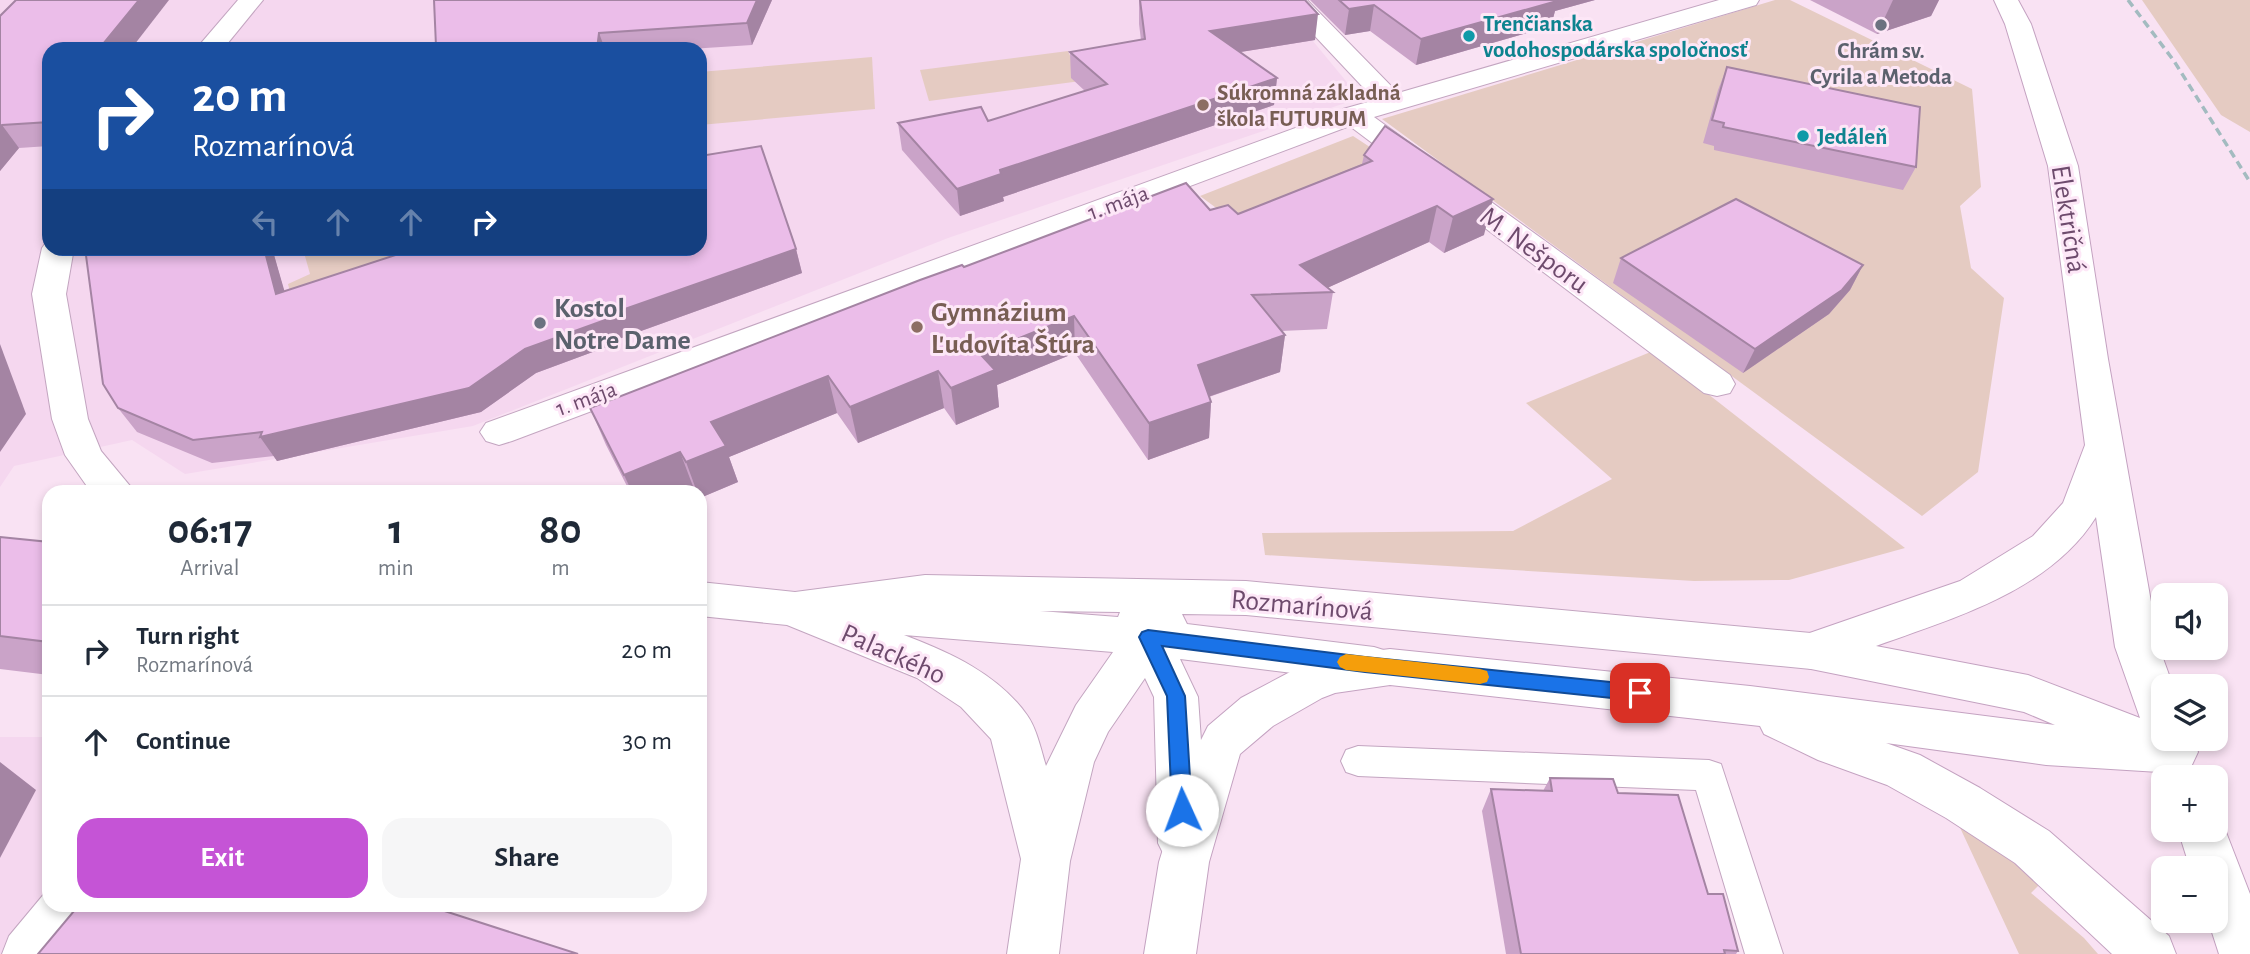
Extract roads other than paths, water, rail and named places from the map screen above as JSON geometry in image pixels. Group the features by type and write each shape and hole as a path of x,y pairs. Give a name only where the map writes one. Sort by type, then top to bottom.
{"street":[{"path":"215,42 251,0"},
{"path":"1293,0 1392,102"},
{"name":"1. mája","path":"499,432 1353,115 1747,0"},
{"name":"Električná","path":"2006,0 2018,24 2063,166 2137,647 2151,686"},
{"name":"M. Nešporu","path":"1353,115 1717,384"},
{"path":"56,256 49,294 70,419 84,455 108,485"},
{"path":"1811,651 1975,593 2047,547 2080,510 2104,446"},
{"name":"Rozmarínová","path":"793,609 925,592 1203,596 1260,599 1811,651 2028,694 2151,739"},
{"path":"1110,594 1148,637 1176,696 1184,862 1174,953"},
{"name":"Palackého","path":"1033,954 1045,861 1071,762 1093,719 1148,637 1203,596"},
{"name":"Rozmarínová","path":"707,600 1148,637 1390,667"},
{"name":"Palackého","path":"793,609 933,665 977,694 1011,729 1025,773 1045,861"},
{"path":"1184,862 1213,762 1224,740 1257,712 1306,685 1332,675 1390,667 1750,705 2046,745 2151,747"},
{"path":"1750,705 1834,746 1903,770 1963,803 2032,847 2150,954"},
{"path":"2228,906 2245,954"},
{"path":"28,954 61,912"}],"lane":[{"path":"1358,761 1709,775 1764,954"}],"railway":[{"path":"2128,0 2174,61 2250,182"}],"place":[{"name":"Chrám sv. Cyrila a Metoda","path":"1881,25"},
{"name":"Trenčianska vodohospodárska spoločnosť","path":"1469,36"},
{"name":"Súkromná základná škola FUTURUM","path":"1203,105"},
{"name":"Jedáleň","path":"1803,136"},
{"name":"Kostol Notre Dame","path":"540,323"},
{"name":"Gymnázium Ľudovíta Štúra","path":"917,327"}]}
